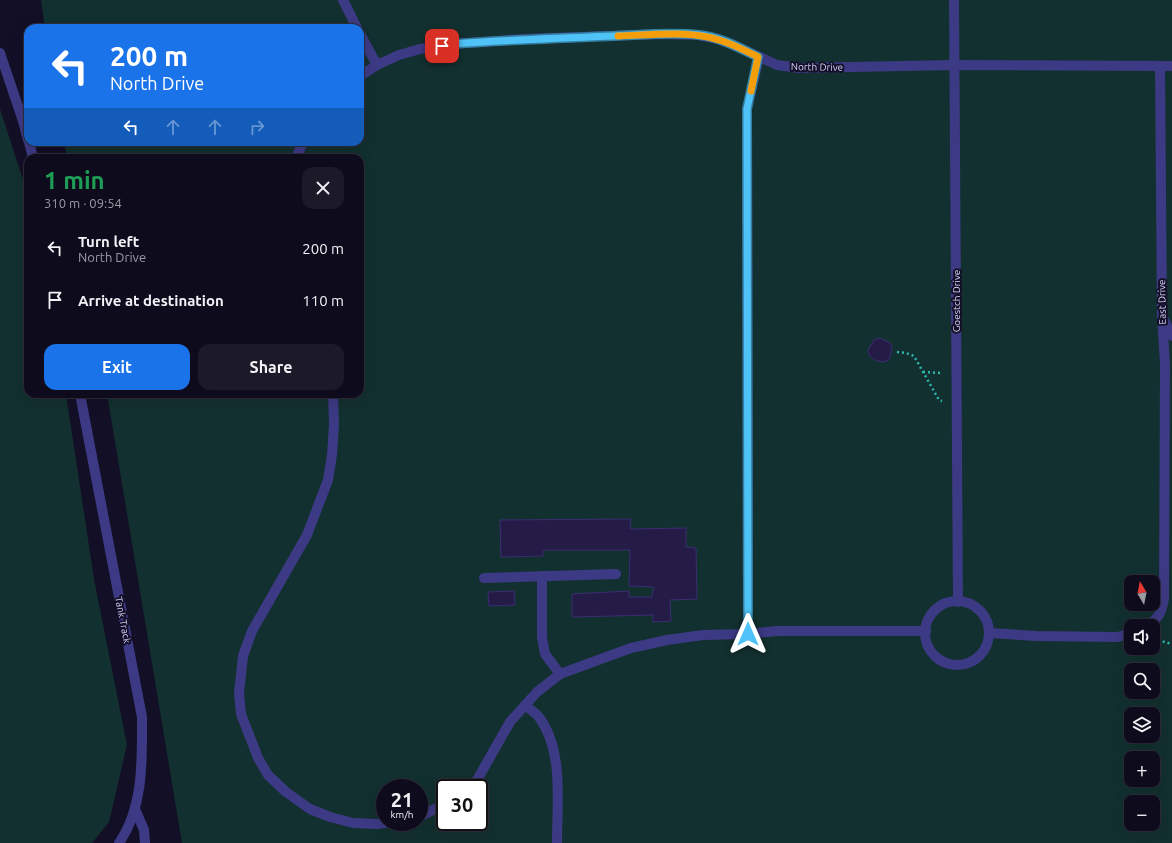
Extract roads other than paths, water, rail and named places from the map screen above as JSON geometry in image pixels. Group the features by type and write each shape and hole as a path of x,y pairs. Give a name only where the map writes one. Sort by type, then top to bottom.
{"street":[{"path":"342,0 355,24"},
{"name":"Goestch Drive","path":"954,0 958,602"},
{"name":"North Drive","path":"364,73 377,65 399,55 420,49 453,44 522,39 662,34 699,35 718,39 777,65 799,68 954,65 1172,66"},
{"path":"364,41 377,65"},
{"path":"0,53 24,127"},
{"path":"748,634 747,109 758,57"},
{"name":"East Drive","path":"1155,619 1159,616 1163,608 1164,598 1165,364 1162,315 1160,66"},
{"path":"1162,315 1172,336"},
{"name":"Tank Track","path":"81,398 142,717 142,754 139,789 134,808 123,836 118,843"},
{"path":"333,398 334,425 332,455 328,480 307,535 252,631 243,656 239,693 241,714 258,758 268,775 286,792 310,809 330,817 353,823 376,824"},
{"path":"1165,441 1172,432"},
{"path":"484,578 616,574"},
{"path":"542,576 542,637 544,654 560,674"},
{"path":"958,602 967,603 983,614 988,623 989,633 988,643 976,660 967,664 956,665 946,663 937,658 926,641 926,631 932,613 948,603 958,602"},
{"path":"478,779 510,722 536,692 560,674 631,648 667,640 703,635 748,634 777,631 926,631"},
{"path":"989,633 1036,636 1118,637 1124,635"},
{"path":"525,705 538,716 547,732 554,752 558,782 557,843"},
{"path":"134,808 144,830 145,843"}]}
